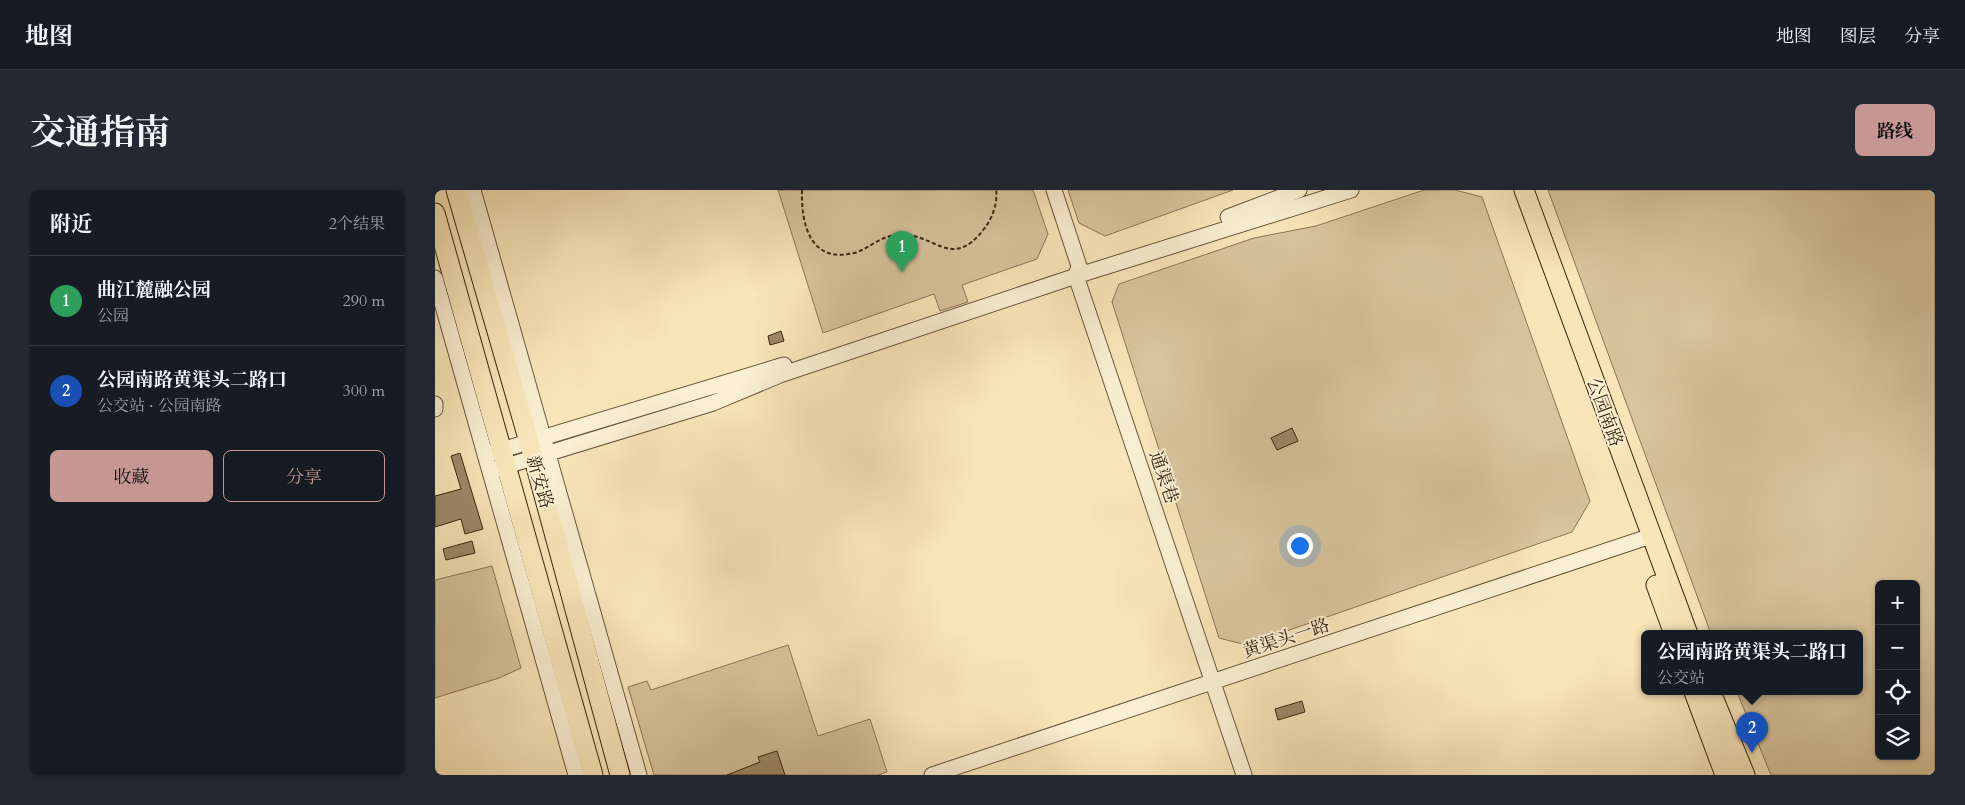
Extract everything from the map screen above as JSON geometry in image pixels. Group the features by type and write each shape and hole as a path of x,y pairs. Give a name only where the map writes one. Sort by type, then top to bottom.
{"main road":[{"name":"新安路","path":"456,190 538,449 620,775"},
{"name":"公园南路","path":"1511,190 1646,538 1687,630"},
{"name":"公园南路","path":"1524,190 1646,538 1673,630"},
{"name":"新安路","path":"435,213 495,461 593,775"},
{"path":"1695,695 1725,775"},
{"path":"1712,695 1745,775"}],"street":[{"path":"473,190 538,449 639,775"},
{"name":"通渠巷","path":"1054,190 1078,271 1244,775"},
{"path":"495,461 713,403 780,376 1078,271 1299,190"},
{"path":"1078,271 1351,190"},
{"path":"435,278 495,461 576,775"},
{"path":"435,404 435,409"},
{"name":"黄渠头一路","path":"932,775 1646,538"}],"path":[{"path":"802,190 802,216 810,238 818,246 836,254 854,253 871,243 901,235 915,236 948,250 968,246 987,226 994,208 996,190"}],"shaded area":[{"path":"778,190 1033,190 1048,234 1037,259 962,285 968,302 940,311 934,294 823,333"},
{"path":"1068,190 1233,190 1105,236 1079,223"},
{"path":"1424,190 1455,190 1482,197 1590,501 1572,532 1246,645 1219,638 1112,302 1119,284 1254,238 1316,226"},
{"path":"1548,190 1935,190 1935,775 1771,775 1738,695 1863,695 1863,630 1710,630"},
{"path":"492,566 521,668 499,678 435,698 435,580"},
{"path":"788,645 818,736 870,719 887,772 878,775 654,775 628,687 647,681 651,690"}],"building":[{"path":"781,331 784,341 770,345 768,336"},
{"path":"1292,428 1298,441 1277,450 1271,438"},
{"path":"460,453 483,529 465,534 461,519 435,527 435,496 461,489 451,456"},
{"path":"472,541 475,553 446,560 443,549"},
{"path":"1302,701 1305,712 1278,720 1275,709"},
{"path":"777,751 785,775 727,775 760,762 758,757"}],"place":[{"name":"曲江麓融公园","path":"902,272"},
{"name":"公园南路黄渠头二路口","path":"1752,753"}]}
